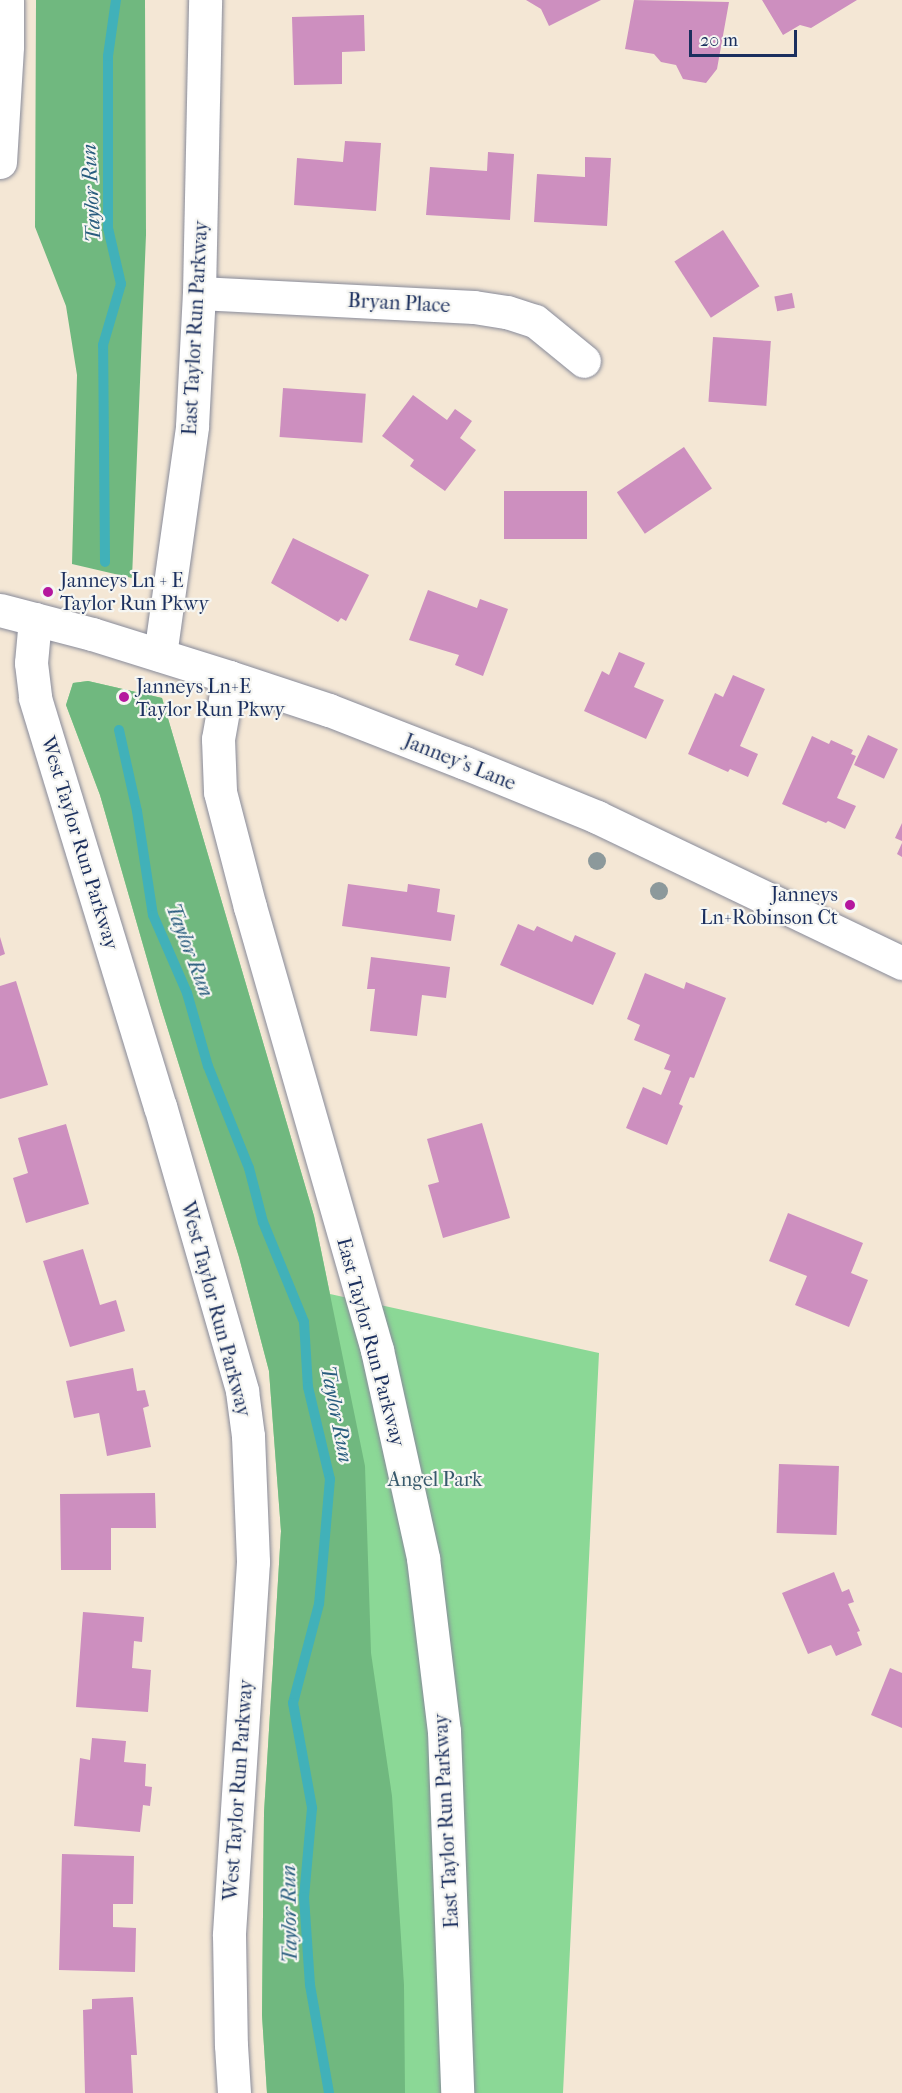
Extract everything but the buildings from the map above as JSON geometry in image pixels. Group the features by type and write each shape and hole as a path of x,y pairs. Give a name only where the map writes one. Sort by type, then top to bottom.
{"street":[{"path":"0,162 7,45 7,0"},
{"name":"East Taylor Run Parkway","path":"160,655 192,426 199,293 205,0"},
{"name":"Bryan Place","path":"199,293 474,307 507,312 535,321 584,361"},
{"name":"Janney's Lane","path":"0,610 160,655 329,710 586,813 902,963"},
{"name":"West Taylor Run Parkway","path":"35,619 31,663 35,698 160,1107 242,1390 248,1436 252,1593 228,1935 234,2093"},
{"name":"East Taylor Run Parkway","path":"229,678 218,739 220,792 259,941 377,1350 423,1558 444,1731 457,2093"}],"green space":[{"path":"36,0 145,0 146,235 132,578 72,564 77,375 66,306 35,227"},
{"name":"Angel Park","path":"88,681 162,698 314,1216 330,1294 599,1353 563,2093 267,2093 262,2015 264,1813 281,1531 269,1371 239,1257 160,1004 100,795 66,705 73,683"},
{"path":"88,681 162,698 314,1216 365,1466 371,1653 392,1796 404,1985 405,2093 267,2093 262,2015 264,1813 281,1531 269,1371 239,1257 160,1004 100,795 66,705 73,683"}],"waterway":[{"name":"Taylor Run","path":"105,562 103,345 121,284 108,228 108,56 116,0"},
{"name":"Taylor Run","path":"119,730 137,811 153,915 187,993 208,1066 249,1168 263,1222 304,1322 308,1387 330,1479 319,1604 293,1703 312,1808 304,1897 310,1985 329,2093"}],"place":[{"name":"Janneys Ln + E Taylor Run Pkwy","path":"48,592"},
{"name":"Janneys Ln+E Taylor Run Pkwy","path":"124,697"},
{"name":"Janneys Ln+Robinson Ct","path":"850,905"}]}
